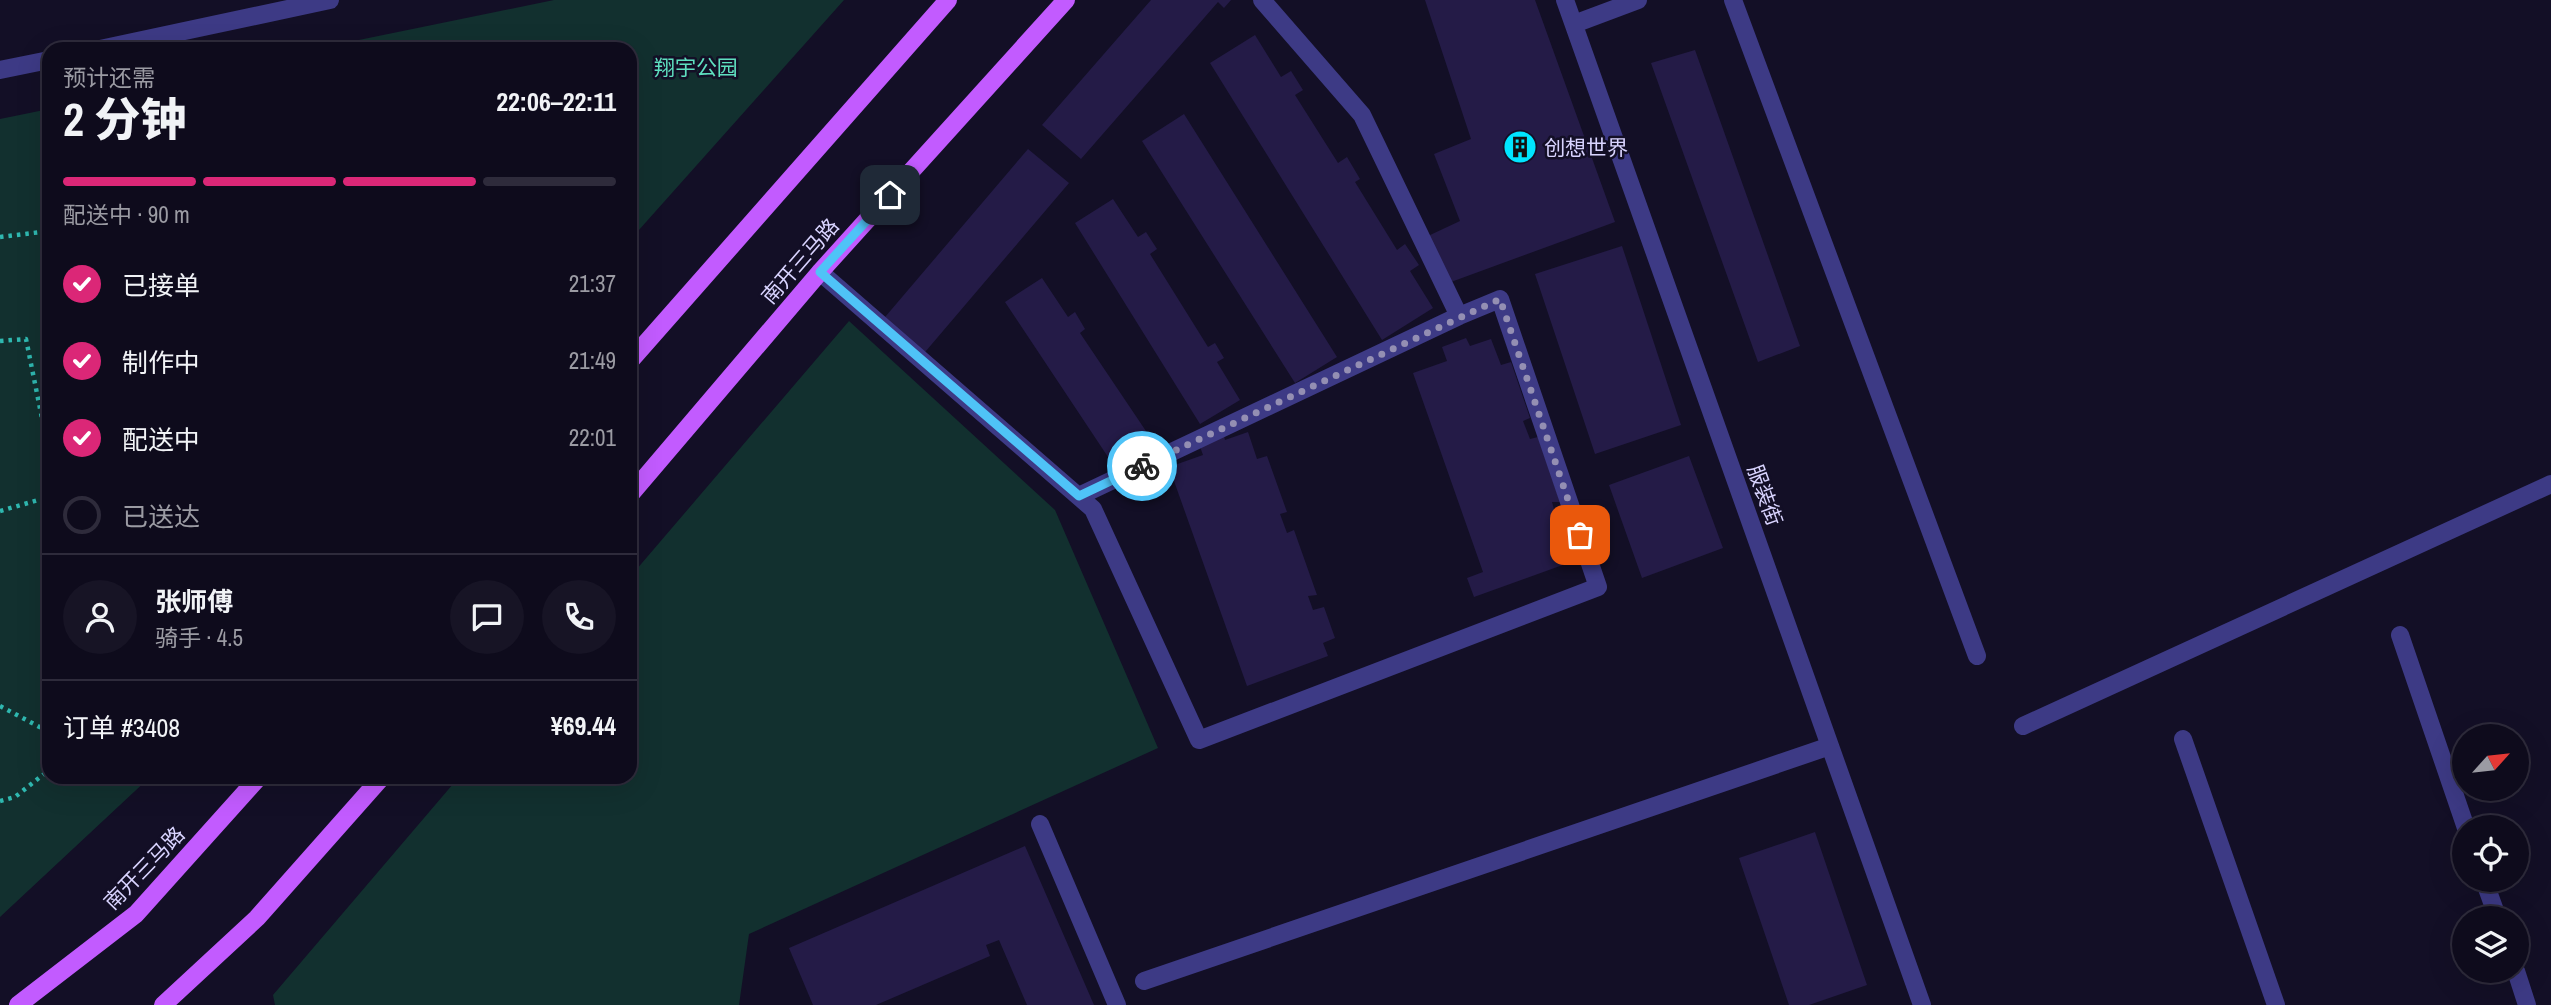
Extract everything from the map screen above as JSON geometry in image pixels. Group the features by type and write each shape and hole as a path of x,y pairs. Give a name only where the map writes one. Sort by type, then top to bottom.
{"main road":[{"path":"637,354 947,0"},
{"name":"南开三马路","path":"637,487 820,272 1066,0"},
{"name":"南开三马路","path":"18,1005 136,914 253,784"},
{"path":"163,1005 257,918 376,784"}],"street":[{"path":"133,42 330,0"},
{"path":"1262,0 1362,115 1459,316"},
{"name":"服装街","path":"1565,0 1922,1005"},
{"path":"1574,24 1638,0"},
{"path":"1733,0 1977,656"},
{"path":"0,70 42,61"},
{"path":"820,272 1093,509 1199,740 1598,587 1500,299 1079,496"},
{"path":"2023,726 2551,484"},
{"path":"2400,635 2462,815"},
{"path":"2183,739 2276,1005"},
{"path":"1144,981 1830,746"},
{"path":"1040,824 1117,1005"},
{"path":"2520,983 2527,1005"}],"path":[{"path":"0,237 42,232"},
{"path":"0,341 26,339 42,418"},
{"path":"0,511 42,499"},
{"path":"0,706 42,728"},
{"path":"0,801 15,797 42,776"}],"green space":[{"name":"翔宇公园","path":"554,0 844,0 637,232 637,42 349,42"},
{"path":"42,110 42,784 142,784 0,917 0,119"},
{"path":"849,321 1055,510 1158,748 749,934 739,1005 275,1005 273,995 453,784 637,784 637,569"}],"building":[{"path":"1151,0 1231,0 1224,8 1218,2 1081,159 1042,125"},
{"name":"创想世界","path":"1425,0 1535,0 1615,222 1451,282 1428,236 1460,221 1434,154 1471,139"},
{"path":"1255,35 1281,77 1291,71 1303,90 1295,95 1338,163 1347,157 1360,179 1355,182 1397,250 1405,244 1419,265 1410,271 1433,308 1382,340 1210,63"},
{"path":"1695,50 1800,346 1758,362 1651,63"},
{"path":"1184,114 1337,357 1295,383 1142,141"},
{"path":"1028,149 1069,183 920,358 880,323"},
{"path":"1113,199 1138,237 1146,232 1157,249 1150,254 1208,347 1215,343 1224,358 1217,362 1240,400 1200,424 1075,223"},
{"path":"1622,246 1681,425 1595,454 1535,274"},
{"path":"1042,278 1068,317 1075,312 1085,329 1080,333 1154,443 1116,469 1005,302"},
{"path":"1466,338 1470,346 1491,339 1501,365 1511,362 1530,418 1523,421 1530,439 1538,437 1560,502 1552,502 1556,517 1567,513 1578,545 1567,549 1571,562 1474,597 1467,578 1483,572 1413,373 1447,361 1442,347"},
{"path":"1223,432 1225,440 1248,432 1257,459 1267,456 1287,512 1280,514 1287,533 1294,530 1317,595 1308,596 1313,610 1324,607 1335,638 1323,643 1328,656 1247,686 1169,467 1203,455 1198,441"},
{"path":"1689,456 1723,548 1642,578 1609,485"},
{"path":"1815,832 1867,985 1809,1005 1789,1005 1739,858"},
{"path":"1025,846 1094,1005 1027,1005 999,940 986,945 990,956 876,1005 813,1005 789,948"}],"way so far":[{"path":"1142,466 1500,299 1580,535"}],"place":[{"name":"创想世界","path":"1520,147"}],"route":[{"path":"890,195 820,272 1079,496 1142,466"}]}
